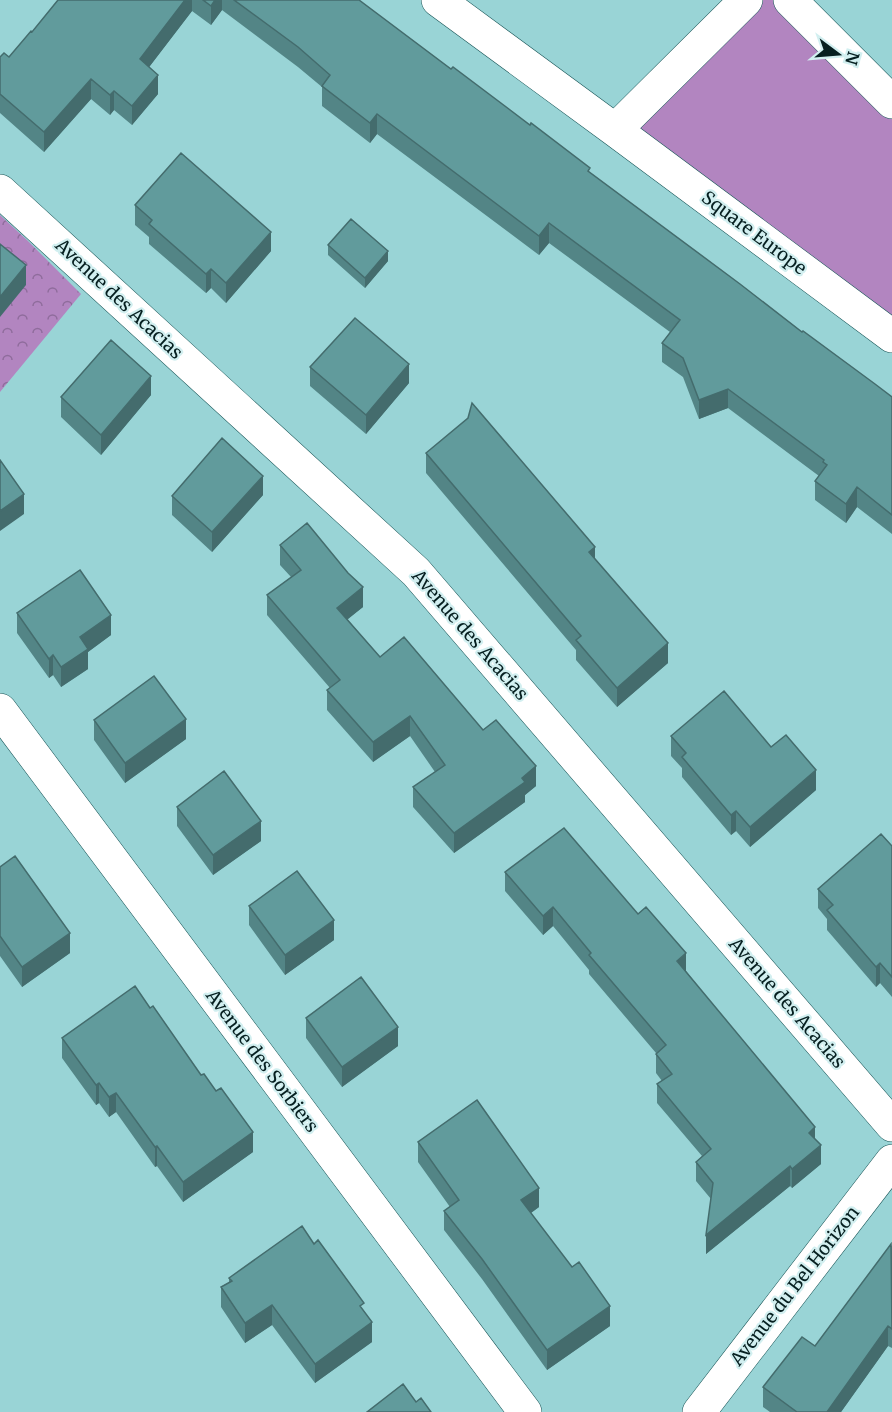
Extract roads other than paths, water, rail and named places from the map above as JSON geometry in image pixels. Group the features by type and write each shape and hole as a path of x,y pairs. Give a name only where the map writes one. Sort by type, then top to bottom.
{"street":[{"name":"Square Europe","path":"438,0 892,336"},
{"path":"615,130 746,0"},
{"path":"790,0 892,102"},
{"name":"Avenue des Acacias","path":"0,190 416,572 892,1125"},
{"name":"Avenue des Sorbiers","path":"0,710 525,1412"},
{"name":"Avenue du Bel Horizon","path":"699,1412 892,1161"}]}
